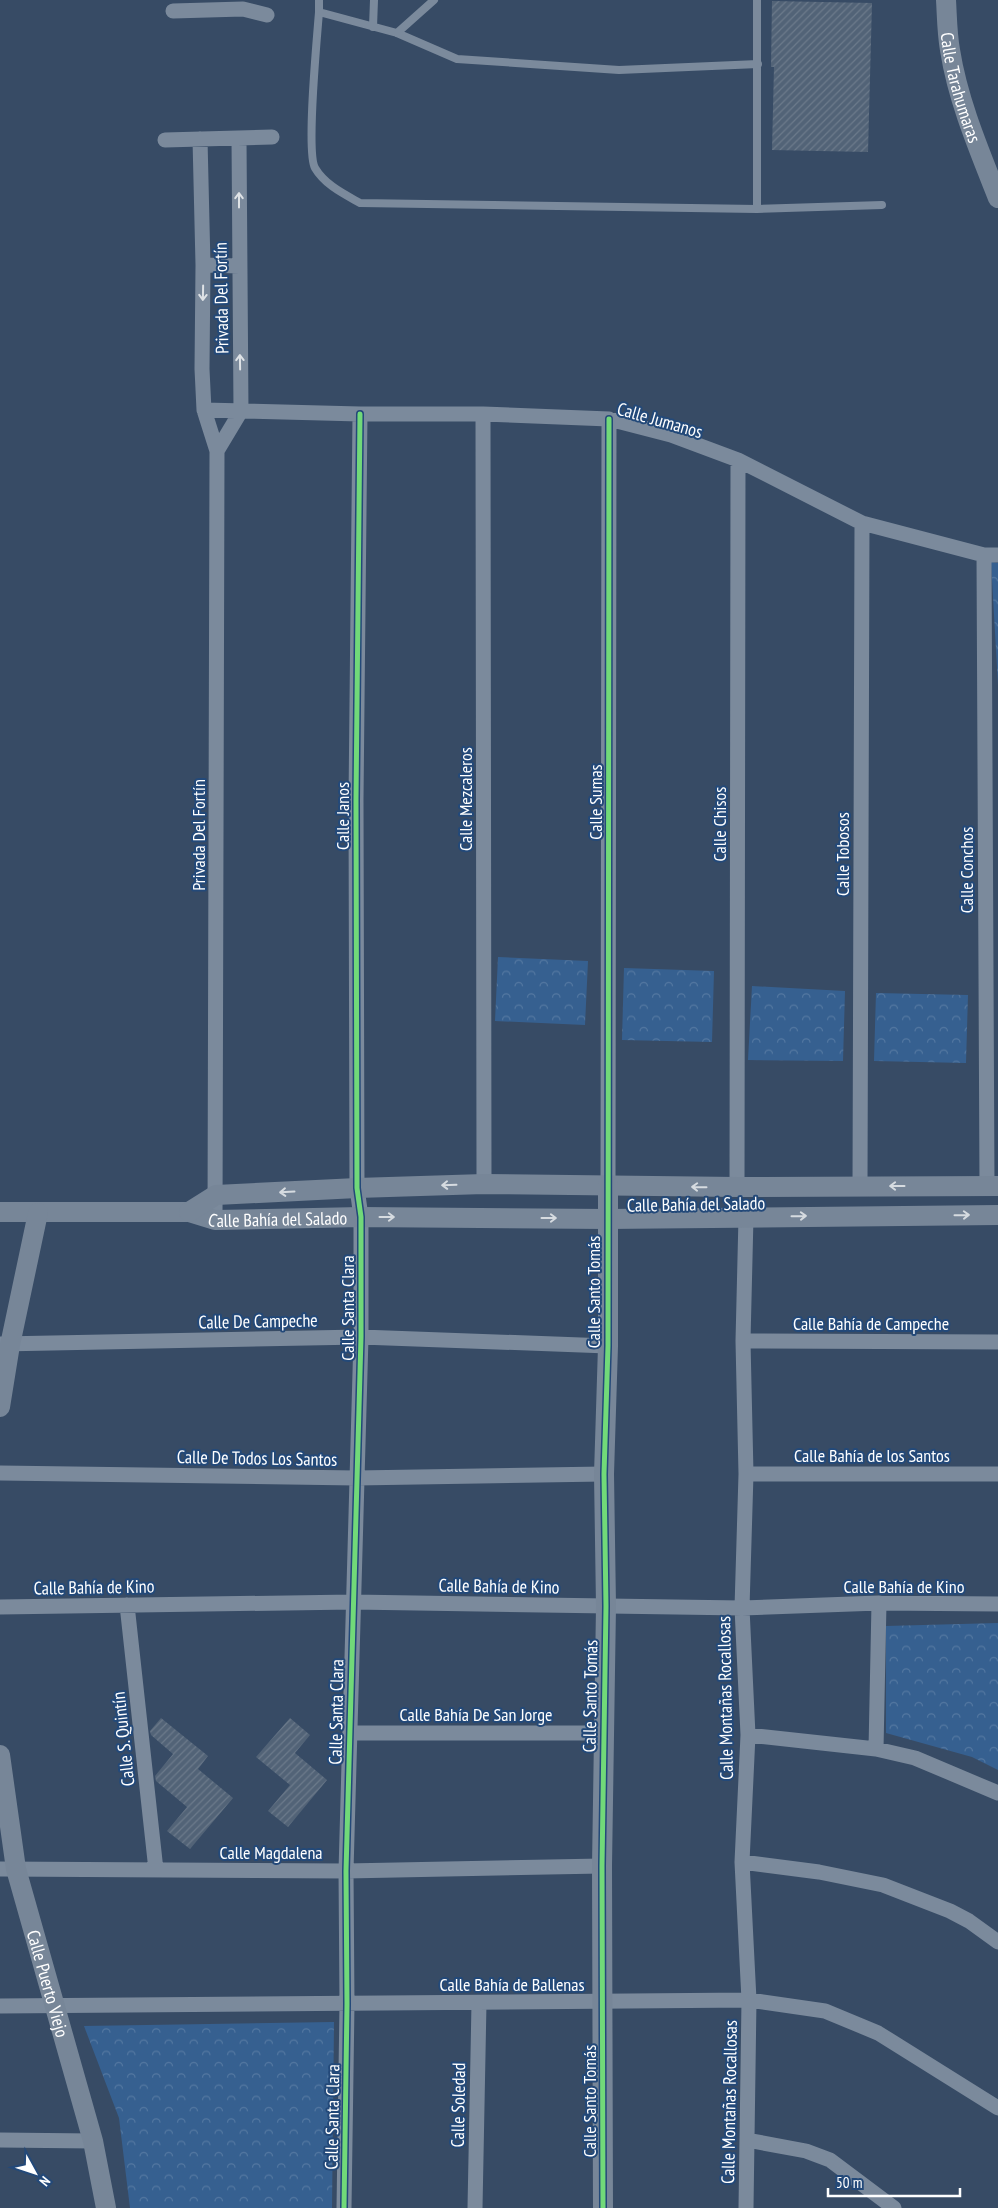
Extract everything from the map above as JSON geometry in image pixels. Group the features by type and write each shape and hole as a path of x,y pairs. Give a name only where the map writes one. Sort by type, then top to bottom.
{"street":[{"name":"Calle Tarahumaras","path":"946,0 950,49 973,134 993,171 998,198"},
{"path":"173,10 203,6 243,5 267,15"},
{"path":"165,140 272,137"},
{"name":"Privada Del Fortín","path":"200,139 204,410 217,451 215,1220"},
{"name":"Privada Del Fortín","path":"239,139 241,411"},
{"path":"203,266 239,266"},
{"name":"Calle Jumanos","path":"204,410 360,414 483,414 609,419 671,435 738,460 862,523 991,555"},
{"path":"217,451 241,411"},
{"name":"Calle Janos","path":"360,414 356,800 357,1188 361,1217"},
{"name":"Calle Mezcaleros","path":"483,414 484,1184"},
{"name":"Calle Sumas","path":"608,1185 609,419"},
{"name":"Calle Chisos","path":"737,1187 738,460"},
{"name":"Calle Tobosos","path":"860,1186 862,523"},
{"name":"Calle Conchos","path":"991,555 992,1186"},
{"name":"Calle Bahía del Salado","path":"190,1212 216,1195 357,1188 484,1184 737,1187 992,1186"},
{"name":"Calle Santo Tomás","path":"603,2208 602,1866 606,1606 604,1474 608,1346 608,1185"},
{"name":"Calle Bahía del Salado","path":"0,1212 190,1212 215,1220 361,1217 607,1219 998,1214"},
{"path":"0,1407 5,1345 38,1213"},
{"name":"Calle Santa Clara","path":"344,2208 347,2004 346,1871 361,1337 361,1217"},
{"name":"Calle Montañas Rocallosas","path":"746,1217 743,1341 746,1474 742,1608 748,1735 742,1862 749,2000 746,2208"},
{"name":"Calle De Campeche","path":"5,1345 361,1337 608,1346"},
{"name":"Calle Bahía de Campeche","path":"743,1341 998,1342"},
{"name":"Calle De Todos Los Santos","path":"0,1473 356,1478 604,1474"},
{"name":"Calle Bahía de los Santos","path":"746,1474 998,1474"},
{"name":"Calle Bahía de Kino","path":"0,1607 353,1602 742,1608 879,1604 998,1604"},
{"path":"876,1749 879,1604"},
{"name":"Calle S. Quintín","path":"127,1605 156,1870"},
{"name":"Calle Bahía De San Jorge","path":"350,1733 603,1733"},
{"path":"748,1735 876,1749 915,1758 998,1793"},
{"name":"Calle Puerto Viejo","path":"0,1755 8,1869 54,2006 93,2141 106,2208"},
{"path":"742,1862 819,1872 883,1885 950,1911 969,1921 998,1942"},
{"name":"Calle Magdalena","path":"8,1869 346,1871 602,1866"},
{"name":"Calle Bahía de Ballenas","path":"0,2006 749,2000 825,2011 878,2033 998,2108"},
{"name":"Calle Soledad","path":"475,2208 479,2003"},
{"path":"0,2140 93,2141"},
{"path":"748,2140 806,2152 830,2160 894,2208"}],"lane":[{"path":"319,0 311,141 314,168 334,189 360,203 757,209 882,205"},
{"path":"374,0 374,27"},
{"path":"397,33 434,0"},
{"path":"757,0 757,209"},
{"path":"318,12 397,33 457,59 619,70 758,64"}],"green space":[{"path":"991,562 998,563 998,685"},
{"path":"498,957 588,961 585,1025 495,1021"},
{"path":"624,968 714,971 712,1042 622,1040"},
{"path":"752,986 845,991 843,1061 748,1060"},
{"path":"876,993 968,995 966,1063 874,1061"},
{"path":"998,1623 998,1770 972,1757 886,1733 886,1626"},
{"path":"334,2022 332,2208 130,2208 119,2118 84,2026"}],"building":[{"path":"772,1 872,3 868,152 772,150 774,67 771,67"},
{"path":"161,1718 208,1756 198,1769 233,1798 190,1849 167,1831 187,1807 156,1781 155,1776 173,1754 151,1735 150,1731"},
{"path":"290,1718 310,1735 295,1753 327,1780 288,1827 268,1811 290,1785 256,1757"}],"cycle path":[{"path":"344,2208 347,2004 346,1871 361,1337 361,1217 357,1188 356,800 360,414"},
{"path":"603,2208 602,1866 606,1606 604,1474 608,1346 609,419"}]}
